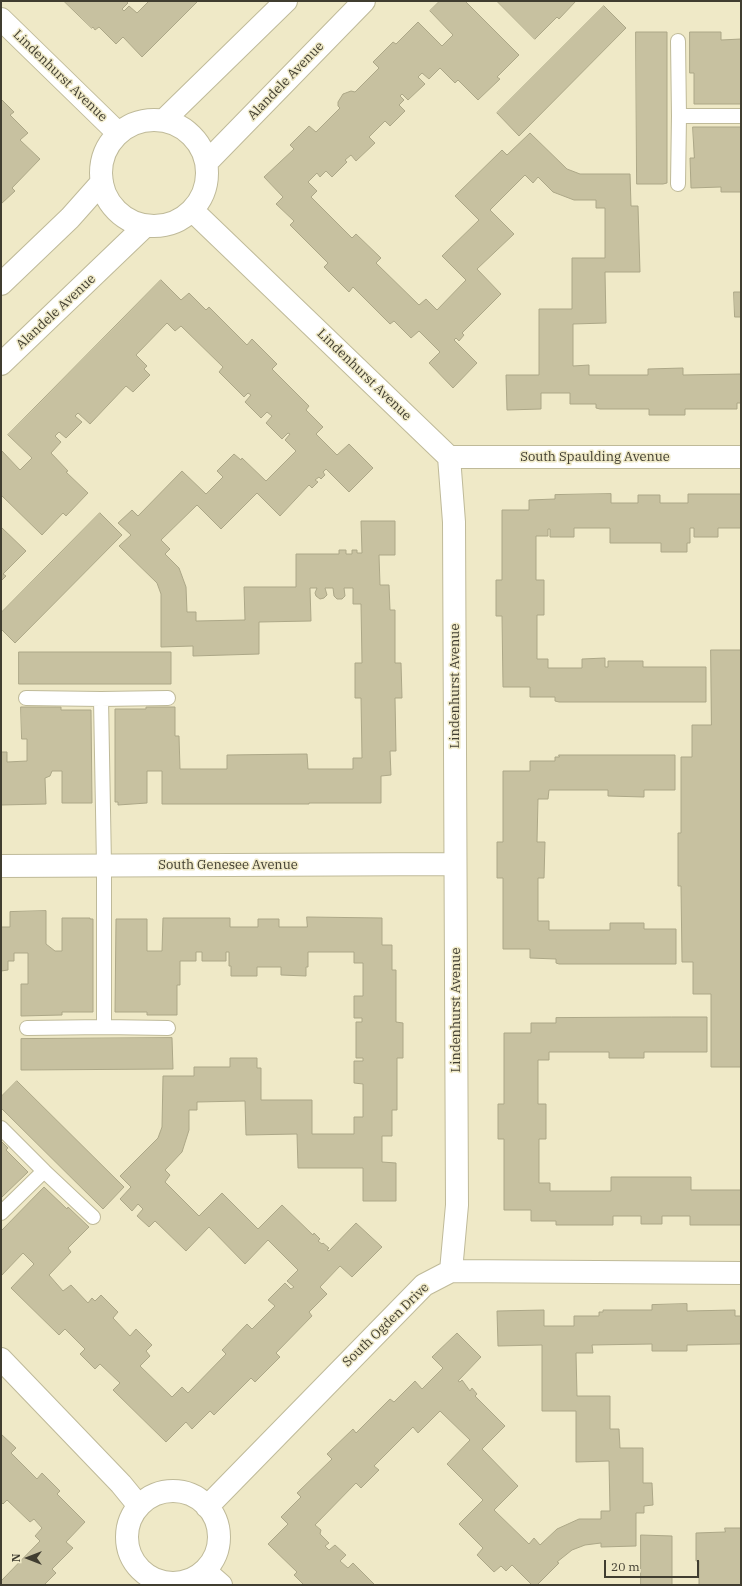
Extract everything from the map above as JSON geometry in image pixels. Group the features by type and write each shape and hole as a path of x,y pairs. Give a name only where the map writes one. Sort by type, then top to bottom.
{"street":[{"path":"164,120 286,1"},
{"name":"Alandele Avenue","path":"207,162 364,1"},
{"name":"Lindenhurst Avenue","path":"1,19 118,133"},
{"path":"148,120 164,120 179,126 192,135 201,147 207,162 208,180 202,197 193,211 182,220 170,225 157,227 145,226 129,221 116,211 106,198 102,182 102,164 107,147 118,133 132,124 148,120"},
{"path":"1,284 70,218 102,182"},
{"name":"Lindenhurst Avenue","path":"193,211 449,457 454,522 456,1210 451,1271"},
{"name":"Alandele Avenue","path":"1,364 145,226"},
{"name":"South Spaulding Avenue","path":"449,457 741,457"},
{"name":"South Genesee Avenue","path":"1,866 455,864"},
{"name":"South Ogden Drive","path":"207,1507 424,1285 451,1271 741,1273"},
{"path":"1,1359 121,1484 139,1506"},
{"path":"164,1492 178,1492 191,1495 207,1507 213,1514 218,1528 219,1543 214,1558 205,1571 192,1579 178,1583 162,1582 148,1576 136,1578 138,1568 131,1556 128,1543 128,1530 132,1517 139,1506 150,1497 164,1492"},
{"path":"205,1571 221,1585"}],"lane":[{"path":"678,41 678,184"},
{"path":"679,116 741,116"},
{"path":"26,698 168,698"},
{"path":"101,699 104,866 104,1027"},
{"path":"27,1028 168,1028"},
{"path":"1,1128 93,1217"},
{"path":"1,1213 44,1171"}],"building":[{"path":"64,1 126,1 128,3 122,9 124,11 129,6 137,13 149,1 198,1 142,57 123,37 116,44 99,27 95,30 93,27 92,28"},
{"path":"440,1 465,1 519,55 497,77 500,79 478,100 458,80 455,83 440,68 429,79 422,73 418,77 425,84 408,100 402,94 400,96 404,100 399,105 405,111 390,126 385,121 369,137 375,143 356,161 351,155 345,160 347,162 332,177 326,171 320,177 317,173 308,182 317,191 311,197 352,238 356,234 381,258 376,263 419,305 426,299 437,310 466,280 442,256 479,220 455,196 502,150 507,155 530,133 567,169 580,174 630,174 631,206 638,206 640,272 605,272 606,323 573,324 573,366 589,365 589,375 648,375 648,369 683,368 683,375 741,374 741,403 737,403 737,409 685,409 685,415 649,415 649,409 600,409 596,408 596,404 570,404 570,393 541,393 541,409 507,410 506,375 539,375 539,309 572,309 572,258 605,258 605,208 596,208 596,200 574,200 553,192 538,177 533,183 525,175 490,210 514,234 477,269 501,294 462,333 464,335 459,341 456,338 454,340 477,363 453,388 429,363 440,352 419,331 411,338 394,321 390,324 353,287 349,292 324,267 328,263 290,225 294,221 276,204 283,197 264,177 294,149 290,145 309,126 316,132 340,108 338,106 338,102 343,94 351,91 355,92 379,68 373,62 393,42 396,44 418,22 442,46 453,35 430,11"},
{"path":"497,1 576,1 559,19 557,17 535,39"},
{"path":"604,6 626,28 519,136 497,113"},
{"path":"636,32 667,32 667,183 663,184 637,184"},
{"path":"690,32 721,32 721,40 741,39 741,104 694,104 694,73 690,73"},
{"path":"1,99 14,112 10,115 28,133 20,140 40,159 12,188 15,191 1,204"},
{"path":"693,127 741,127 741,192 721,192 721,187 691,188 690,158 694,158"},
{"path":"161,280 181,300 189,293 206,310 209,307 247,345 252,339 277,364 272,369 309,406 306,410 323,427 316,434 337,455 349,444 373,468 349,492 326,469 323,472 325,475 321,479 319,477 315,480 318,482 312,488 309,485 280,516 257,493 221,529 197,505 161,540 170,549 165,554 179,568 186,587 187,612 196,612 196,621 245,620 244,587 296,587 296,554 339,554 339,550 346,550 346,554 352,554 352,550 357,550 357,553 362,553 361,521 395,521 395,555 379,555 380,585 389,585 390,610 395,610 395,663 401,663 402,698 395,698 396,751 390,751 391,775 381,776 381,803 162,804 162,771 147,771 147,803 118,805 118,802 115,802 115,709 175,707 175,736 179,736 180,769 227,769 227,755 307,754 308,769 353,769 353,758 362,758 361,698 355,698 355,663 362,663 361,604 353,604 353,588 344,588 345,596 342,599 337,599 334,596 333,588 325,588 327,595 320,599 315,593 317,588 310,588 311,621 259,622 259,654 193,656 193,646 161,647 161,594 157,583 119,546 131,535 118,523 132,510 138,516 182,471 206,494 223,477 217,471 234,454 241,460 242,458 266,481 296,451 285,440 290,434 288,433 282,439 266,423 272,416 267,412 261,418 245,402 251,395 248,393 244,397 219,372 223,367 181,326 175,331 167,323 136,355 147,366 144,369 150,375 133,392 126,386 90,424 78,413 75,416 82,422 66,438 59,432 55,436 61,442 51,453 68,471 66,472 88,493 66,516 63,513 42,535 1,495 1,450 20,470 32,458 8,435"},
{"path":"734,292 741,292 741,317 735,317"},
{"path":"611,494 611,503 638,503 638,495 660,495 660,503 688,503 688,494 741,494 741,528 718,528 718,537 694,537 694,528 690,528 690,543 687,543 687,552 661,552 661,543 610,543 610,528 574,528 574,537 550,537 550,529 548,529 548,536 536,536 536,580 544,580 544,615 537,615 537,659 548,659 548,668 582,668 582,659 605,658 605,667 608,667 608,661 643,661 643,667 706,667 706,702 559,702 555,701 555,697 530,697 530,687 503,687 502,616 496,616 496,580 502,580 502,510 529,510 529,500 555,499 555,495"},
{"path":"100,513 122,535 15,643 1,629 1,613"},
{"path":"1,527 26,551 3,574 6,576 1,581"},
{"path":"711,650 741,650 741,1067 711,1067 711,994 693,994 693,962 682,962 681,886 678,886 678,833 681,833 681,757 692,757 692,725 711,725"},
{"path":"19,652 171,652 171,684 19,684"},
{"path":"21,707 61,707 61,710 91,710 92,803 62,803 62,771 52,771 50,776 45,778 46,804 1,805 1,752 7,752 7,762 27,761 27,739 22,739"},
{"path":"559,755 675,755 675,790 644,790 644,797 608,796 608,790 549,790 548,799 538,799 537,842 545,842 544,878 538,878 538,921 549,921 549,930 610,930 610,923 644,923 644,929 676,929 676,964 559,964 556,963 556,959 530,958 530,949 503,949 503,878 497,878 497,842 503,842 503,771 530,771 530,761 555,761 555,757 559,757"},
{"path":"46,911 46,944 55,951 62,951 62,918 93,919 93,1012 62,1012 62,1015 21,1016 21,984 28,984 28,953 14,953 14,961 8,961 8,970 1,971 1,927 10,927 10,912"},
{"path":"307,917 382,918 382,945 392,945 392,970 396,970 396,1022 403,1023 403,1058 397,1058 397,1110 392,1110 392,1136 382,1136 382,1162 396,1163 396,1201 363,1201 363,1168 298,1168 297,1134 246,1135 245,1101 197,1102 197,1110 189,1110 189,1130 182,1152 165,1170 170,1175 165,1182 199,1216 222,1193 258,1229 282,1205 313,1235 314,1233 320,1239 318,1241 329,1248 327,1250 329,1251 356,1223 382,1247 352,1277 340,1266 320,1287 327,1294 309,1312 312,1316 276,1353 280,1357 255,1382 251,1378 214,1415 210,1411 192,1429 186,1422 166,1442 113,1390 120,1383 100,1364 95,1369 80,1354 85,1349 65,1329 59,1335 11,1288 34,1264 23,1253 1,1276 1,1231 44,1187 89,1227 68,1248 71,1252 49,1275 63,1291 71,1285 88,1303 92,1298 95,1301 101,1295 118,1312 113,1318 130,1336 136,1329 152,1345 146,1351 150,1356 140,1366 172,1397 182,1387 188,1393 226,1354 222,1350 247,1324 252,1329 275,1306 268,1300 285,1283 291,1289 294,1287 287,1281 298,1270 268,1240 245,1264 209,1227 186,1251 155,1221 149,1227 137,1216 143,1209 138,1204 132,1211 120,1199 131,1187 120,1176 158,1138 162,1127 163,1076 194,1076 194,1067 230,1067 230,1058 257,1058 257,1068 261,1068 261,1100 312,1100 312,1134 354,1134 354,1117 363,1117 363,1084 354,1083 354,1061 363,1061 363,1058 356,1058 356,1022 362,1022 362,1018 354,1018 354,996 363,996 363,963 354,963 354,952 308,952 308,967 306,967 306,976 281,975 281,967 257,967 257,976 231,976 229,952 226,952 226,961 202,961 202,952 196,952 196,961 180,961 180,985 177,985 177,1015 147,1015 147,1012 115,1012 116,919 147,919 147,951 162,951 163,918 230,918 230,927 258,927 258,919 279,919 279,927 307,927"},
{"path":"707,1017 707,1052 644,1052 644,1058 609,1058 609,1052 549,1052 549,1060 538,1060 538,1104 546,1104 546,1139 539,1139 539,1183 550,1183 550,1191 611,1191 611,1177 691,1177 691,1190 741,1190 741,1225 690,1225 690,1216 662,1216 662,1224 641,1224 641,1216 613,1216 613,1225 556,1225 556,1221 531,1221 531,1210 504,1210 504,1139 498,1139 498,1104 504,1104 504,1033 531,1033 531,1023 556,1023 556,1018"},
{"path":"172,1038 173,1069 21,1070 21,1039"},
{"path":"17,1081 124,1187 103,1209 1,1108 1,1097"},
{"path":"1,1141 8,1148 6,1150 28,1172 1,1198"},
{"path":"687,1304 687,1311 735,1310 735,1316 741,1316 741,1344 687,1345 687,1351 652,1351 652,1344 592,1345 593,1353 576,1353 577,1396 610,1396 610,1429 619,1429 620,1448 643,1448 643,1483 652,1483 653,1505 644,1506 644,1513 636,1513 636,1546 601,1547 601,1543 585,1545 572,1550 557,1562 559,1563 537,1585 532,1585 512,1565 506,1571 501,1566 494,1572 477,1555 483,1548 459,1524 483,1500 447,1464 470,1440 440,1411 418,1433 413,1427 374,1466 379,1470 361,1488 356,1483 315,1525 321,1530 320,1534 329,1543 325,1546 329,1550 335,1545 346,1555 340,1561 348,1568 353,1563 375,1585 304,1585 294,1575 297,1572 268,1544 288,1524 281,1517 301,1497 297,1493 332,1459 327,1454 353,1429 356,1433 390,1399 394,1402 415,1381 422,1389 443,1368 432,1357 457,1333 481,1357 458,1381 460,1382 462,1380 470,1391 472,1388 477,1394 475,1396 505,1426 482,1449 518,1486 494,1510 529,1544 534,1538 540,1545 557,1529 579,1519 601,1519 601,1511 610,1511 609,1461 576,1462 576,1411 542,1411 542,1345 498,1346 497,1311 544,1310 544,1326 574,1326 574,1316 599,1316 599,1312 603,1312 603,1310 652,1310 652,1305"},
{"path":"1,1434 16,1448 11,1453 37,1479 42,1473 60,1491 57,1494 85,1522 66,1542 73,1548 52,1569 56,1573 44,1585 1,1585 1,1581 40,1541 35,1536 42,1528 34,1519 30,1522 7,1500 3,1504 1,1502"},
{"path":"725,1528 741,1528 741,1585 699,1585 699,1561 696,1561 696,1533 725,1532"},
{"path":"641,1535 672,1536 672,1585 641,1585"}]}
